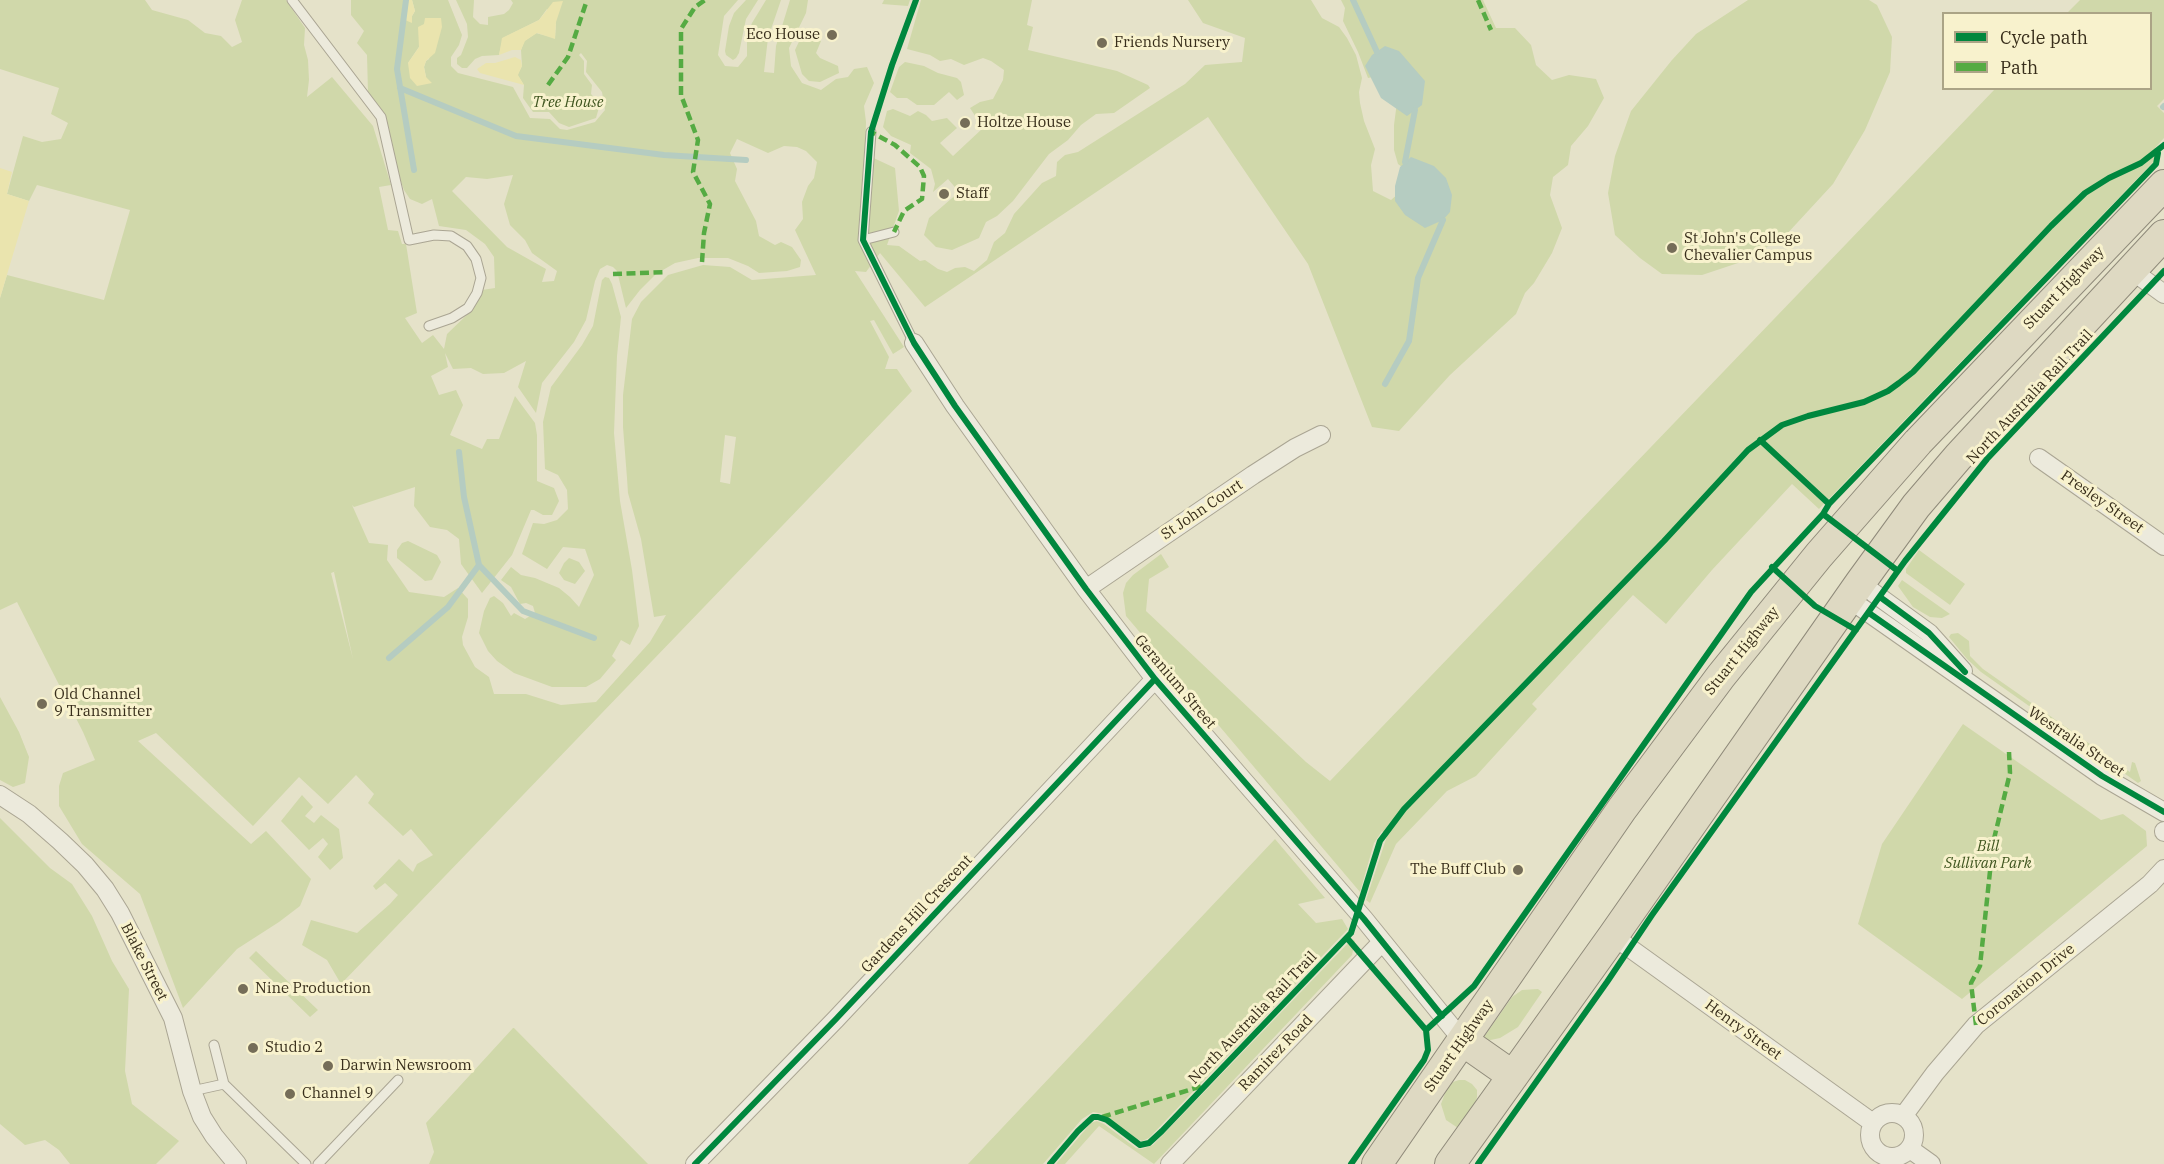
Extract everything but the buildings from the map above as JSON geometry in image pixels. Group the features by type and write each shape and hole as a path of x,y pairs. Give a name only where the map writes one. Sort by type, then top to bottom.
{"highway":[{"name":"Stuart Highway","path":"1377,1164 1622,809 1721,676 1813,563 1918,442 2164,185"},
{"path":"1455,1162 1854,591 1938,479 2164,235"},
{"path":"2104,248 2131,270"},
{"name":"Westralia Street","path":"1813,563 1854,591"},
{"path":"1463,1041 1514,1076"}],"street":[{"path":"2131,270 2164,294"},
{"name":"Geranium Street","path":"914,343 955,406 1086,589 1155,679 1364,919 1463,1041"},
{"name":"St John Court","path":"1086,589 1295,448 1321,435"},
{"name":"Presley Street","path":"2039,458 2164,546"},
{"name":"Westralia Street","path":"1854,591 1929,633 1978,688 2102,776 2164,812"},
{"name":"Gardens Hill Crescent","path":"695,1164 836,1019 1155,679"},
{"name":"Blake Street","path":"0,795 29,814 60,841 85,865 105,889 120,913 172,1018 192,1091 202,1117 237,1164"},
{"name":"Coronation Drive","path":"1904,1115 1935,1072 1976,1025 2150,884 2164,869"},
{"name":"Henry Street","path":"1613,936 1873,1123"},
{"name":"Ramirez Road","path":"1170,1164 1382,942"},
{"path":"1883,1114 1904,1115 1910,1120 1915,1135 1910,1149 1899,1156 1877,1159 1870,1136 1873,1123 1883,1114"},
{"path":"1910,1149 1931,1164"}],"lane":[{"path":"292,0 381,117 409,240 451,236 466,246 476,259 481,278 477,293 468,308 452,318 429,326"},
{"path":"871,132 863,240 914,343"},
{"path":"863,240 894,232"},
{"path":"214,1045 224,1084 306,1164"},
{"path":"318,1164 398,1080"},
{"path":"192,1091 224,1084"}],"green space":[{"name":"Tree House","path":"0,0 145,0 152,10 188,20 205,33 221,36 232,47 242,42 235,20 242,0 286,0 305,28 304,45 308,60 309,80 307,97 332,77 373,126 391,185 379,187 388,230 398,231 402,244 406,244 417,313 405,318 422,343 433,335 444,349 447,334 473,309 482,290 495,288 494,257 485,244 466,230 439,226 432,199 422,204 410,199 404,190 368,92 367,55 357,43 364,31 351,15 351,0 404,0 402,17 412,22 415,11 412,0 448,0 462,35 451,57 451,66 458,73 513,87 530,118 550,119 560,129 567,130 595,122 605,110 602,92 586,72 587,61 581,53 579,55 584,61 584,74 592,85 591,94 600,104 596,118 569,127 559,123 549,112 533,112 523,98 524,85 517,75 522,66 521,50 524,41 536,33 555,38 556,22 547,9 539,20 503,38 499,55 482,56 475,59 467,68 462,68 457,64 457,58 461,55 468,37 467,24 456,0 474,0 473,17 480,24 488,25 488,17 504,14 513,3 511,0 738,0 724,16 718,55 725,66 738,67 747,56 747,36 766,0 781,0 768,38 764,72 774,73 776,46 790,0 808,0 806,13 789,48 791,66 802,83 821,90 836,79 848,77 854,69 867,67 874,83 864,106 865,154 895,168 899,211 887,245 899,246 920,261 925,260 947,272 965,267 974,271 987,260 994,242 1005,233 1014,214 1042,183 1056,176 1057,162 1065,155 1078,152 1185,84 1205,65 1242,62 1245,38 1203,23 1188,0 1311,0 1322,18 1339,27 1356,55 1362,78 1359,92 1360,103 1375,149 1371,165 1373,191 1391,200 1406,187 1413,175 1398,164 1394,150 1394,125 1401,71 1368,78 1343,21 1345,8 1341,0 1483,0 1496,28 1515,28 1531,45 1536,65 1552,80 1569,75 1596,79 1604,98 1588,126 1571,146 1568,165 1553,177 1550,195 1562,228 1552,253 1534,283 1525,293 1516,314 1450,375 1399,431 1372,427 1308,264 1208,117 925,307 880,253 866,272 855,271 904,347 893,354 874,320 870,321 889,357 885,369 897,369 912,391 341,984 327,960 302,945 311,920 357,933 398,895 385,883 376,890 373,886 399,859 413,872 417,864 433,855 411,829 403,836 368,803 374,794 356,775 328,804 299,777 253,826 156,733 138,741 251,844 266,831 311,879 300,906 237,949 183,1008 140,894 82,844 59,806 59,786 63,773 95,760 17,602 0,610 0,298 7,275 104,300 130,210 37,185 29,201 7,194 23,136 42,142 61,139 68,123 51,114 59,88 0,69","holes":["426,18 434,19 429,59 424,67 426,77 408,63 419,47","737,139 768,153 784,146 797,147 806,151 817,162 814,178 802,202 803,219 795,230 816,275 752,280 730,267 703,265 668,275 641,302 632,319 623,395 628,493 641,539 654,617 666,615 650,642 596,702 561,705 526,694 494,694 489,677 475,667 463,645 462,637 468,617 468,599 458,588 444,597 409,592 387,560 388,545 369,543 352,505 354,507 415,487 414,506 430,527 447,530 459,539 461,564 482,593 512,555 531,510 543,515 552,515 559,501 554,488 537,481 535,423 515,396 499,439 487,439 482,449 450,435 463,405 456,390 439,395 431,376 448,367 445,353 453,369 471,368 483,374 504,373 526,361 518,387 536,413 542,383 574,342 586,320 600,269 607,265 617,271 626,308 656,274 675,263 698,258 728,258 759,273 787,271 800,267 801,260 792,247 781,242 775,245 759,236 756,221 735,181 737,169 730,153","513,175 504,204 510,225 525,240 532,253 557,271 554,281 542,282 546,269 507,247 452,191 466,177 487,179","725,435 736,437 730,484 720,482","339,570 334,572 353,659 331,573"]},
{"path":"746,0 758,0 746,19 739,53 733,60 726,55 725,51 729,26 734,13"},
{"path":"884,0 910,0 908,6 882,4"},
{"path":"921,0 1032,0 1027,25 1033,27 1028,50 1117,71 1150,88 1114,113 1096,114 1081,125 1068,140 1049,154 1013,201 997,216 986,222 979,238 952,250 936,247 924,235 929,218 959,192 948,179 933,192 935,184 931,169 910,153 911,145 891,136 883,127 887,111 893,109 910,116 918,111 932,121 947,118 957,128 940,143 953,156 983,128 970,108 980,102 993,99 1003,80 1004,70 983,58 964,65 951,59 940,61 930,55 907,49"},
{"path":"1748,0 1869,0 1877,5 1892,37 1890,72 1865,130 1833,184 1785,236 1744,261 1702,275 1662,274 1615,235 1608,193 1615,156 1631,111 1672,60 1696,34"},
{"path":"2080,0 2164,0 2164,99 2157,106 2164,113 2164,138 2155,148 2159,156 1819,509 1792,484 1712,570 1666,624 1633,595 1532,704 1537,709 1476,776 1447,791 1396,844 1370,903 1366,900 1387,836 1382,831 1374,843 1360,892 1126,616 1123,593 1126,583 1161,554 1169,567 1149,579 1146,611 1306,762 1330,781 1994,90 2152,90 2152,12 2068,12"},
{"path":"805,29 821,41 816,53 820,58 838,66 839,73 820,82 809,81 802,74 795,50"},
{"path":"905,62 957,78 961,82 964,95 957,100 949,92 934,105 917,105 907,98 897,98 890,92 899,67"},
{"path":"605,277 609,278 612,284 621,317 614,433 620,501 639,626 630,645 621,640 612,656 616,660 600,679 586,687 552,687 514,673 497,661 488,651 479,633 484,611 490,598 494,596 503,603 511,616 514,613 525,619 535,613 533,606 526,603 520,604 511,587 501,580 511,567 521,575 559,588 579,607 594,575 585,549 563,547 547,569 522,554 533,523 544,524 557,520 568,509 567,490 558,475 545,469 543,422 551,387 593,326 602,280"},
{"path":"408,541 437,555 441,562 432,580 425,581 397,558 397,550 402,543"},
{"path":"1919,550 1965,584 1950,605 1906,573 1906,569"},
{"path":"569,558 579,562 585,571 575,584 564,580 559,573"},
{"path":"1902,580 1950,614 1942,618 1930,617 1913,607 1898,586"},
{"path":"1958,633 1969,641 1970,656 1983,669 2130,772 2132,762 2135,763 2141,781 2138,783 1981,672 1949,637 1951,634"},
{"path":"0,697 19,732 29,757 25,783 13,787 0,780"},
{"name":"Bill Sullivan Park","path":"1963,724 2101,820 2123,814 2146,831 2147,846 1962,999 1858,924 1882,844"},
{"path":"302,795 313,807 305,816 314,823 321,815 339,829 343,858 330,870 318,857 328,844 323,838 309,850 281,821"},
{"path":"0,818 50,868 72,884 92,916 112,961 129,989 125,1071 132,1104 179,1141 156,1164 70,1164 59,1150 45,1140 25,1145 0,1124"},
{"path":"1275,839 1325,898 1298,904 1316,923 1342,919 1348,929 1149,1138 1142,1141 1134,1138 1104,1114 1093,1112 1082,1119 1043,1164 968,1164"},
{"path":"1352,939 1355,941 1352,955 1154,1164 1099,1126 1065,1164 1056,1164 1091,1123 1097,1121 1136,1148 1142,1149 1153,1145"},
{"path":"256,951 318,1010 310,1017 249,958"},
{"path":"1538,989 1542,992 1518,1027 1500,1038 1486,1041 1484,1037 1512,997 1522,990"},
{"path":"513,1028 648,1164 429,1164 434,1152 426,1123"},
{"path":"1459,1080 1472,1084 1477,1090 1477,1097 1475,1105 1458,1128 1446,1120 1441,1104 1447,1088"}],"sand":[{"path":"408,0 412,0 415,11 412,23 405,20"},
{"path":"563,1 556,22 555,39 537,33 525,41 521,50 512,50 499,55 502,38 539,20 553,2"},
{"path":"425,18 441,18 442,27 435,53 426,61 424,67 426,77 432,83 417,86 410,78 408,63 419,47 418,27 424,24"},
{"path":"515,57 521,60 522,66 518,75 524,85 480,73 477,69 486,63 495,63"},
{"path":"0,168 12,172 7,194 29,201 0,298"}],"shaded area":[{"path":"1385,46 1399,51 1425,81 1422,105 1407,116 1381,98 1365,66 1372,55"},
{"path":"1411,157 1434,166 1446,178 1452,195 1450,212 1443,220 1425,228 1405,215 1395,201 1395,186 1400,167"}],"waterway":[{"path":"406,0 397,69 414,170"},
{"path":"1353,0 1377,52"},
{"path":"400,88 516,136 664,155 746,160"},
{"path":"1405,162 1415,110"},
{"path":"1385,384 1409,341 1418,278 1443,220"},
{"path":"459,452 464,497 479,565 523,611 594,638"},
{"path":"389,658 448,607 479,565"}],"marked path":[{"path":"548,85 568,57 587,0"},
{"path":"702,262 704,233 710,204 693,172 698,140 681,95 681,29 695,7 705,0"},
{"path":"1478,0 1491,30"},
{"path":"872,128 871,132 895,145 920,167 924,176 922,199 904,211 894,232"},
{"path":"613,274 666,272"},
{"path":"1976,1025 1971,983 1980,966 1993,843 2010,773 2009,752"},
{"path":"1102,1117 1202,1086"}],"cycle path":[{"path":"916,0 871,132 863,240 914,343 955,406 1086,589 1155,679 1364,919 1442,1016"},
{"name":"North Australia Rail Trail","path":"1050,1164 1093,1117 1107,1120 1140,1145 1149,1143 1162,1131 1351,933 1380,841 1404,809 1664,541 1748,450 1782,425 1864,402 1899,383 1913,372 2085,193 2109,178 2141,163 2164,145"},
{"path":"1829,504 2156,164 2158,153"},
{"name":"North Australia Rail Trail","path":"1478,1164 1652,915 1905,561 1987,459 2164,271"},
{"path":"1426,1030 1474,986 1751,592 1823,514 1829,504 1760,440"},
{"path":"1823,514 1898,571"},
{"path":"1772,567 1815,606 1856,630"},
{"path":"1880,597 1929,633 1965,672"},
{"path":"1869,613 2102,776 2164,812"},
{"path":"695,1164 836,1019 1155,679"},
{"path":"1347,938 1426,1030 1428,1050 1424,1060 1351,1164"}],"place":[{"name":"Eco House","path":"832,35"},
{"name":"Friends Nursery","path":"1102,43"},
{"name":"Holtze House","path":"965,123"},
{"name":"Staff","path":"944,194"},
{"name":"St John's College Chevalier Campus","path":"1672,248"},
{"name":"Old Channel 9 Transmitter","path":"42,704"},
{"name":"The Buff Club","path":"1518,870"},
{"name":"Nine Production","path":"243,989"},
{"name":"Studio 2","path":"253,1048"},
{"name":"Darwin Newsroom","path":"328,1066"},
{"name":"Channel 9","path":"290,1094"}]}
